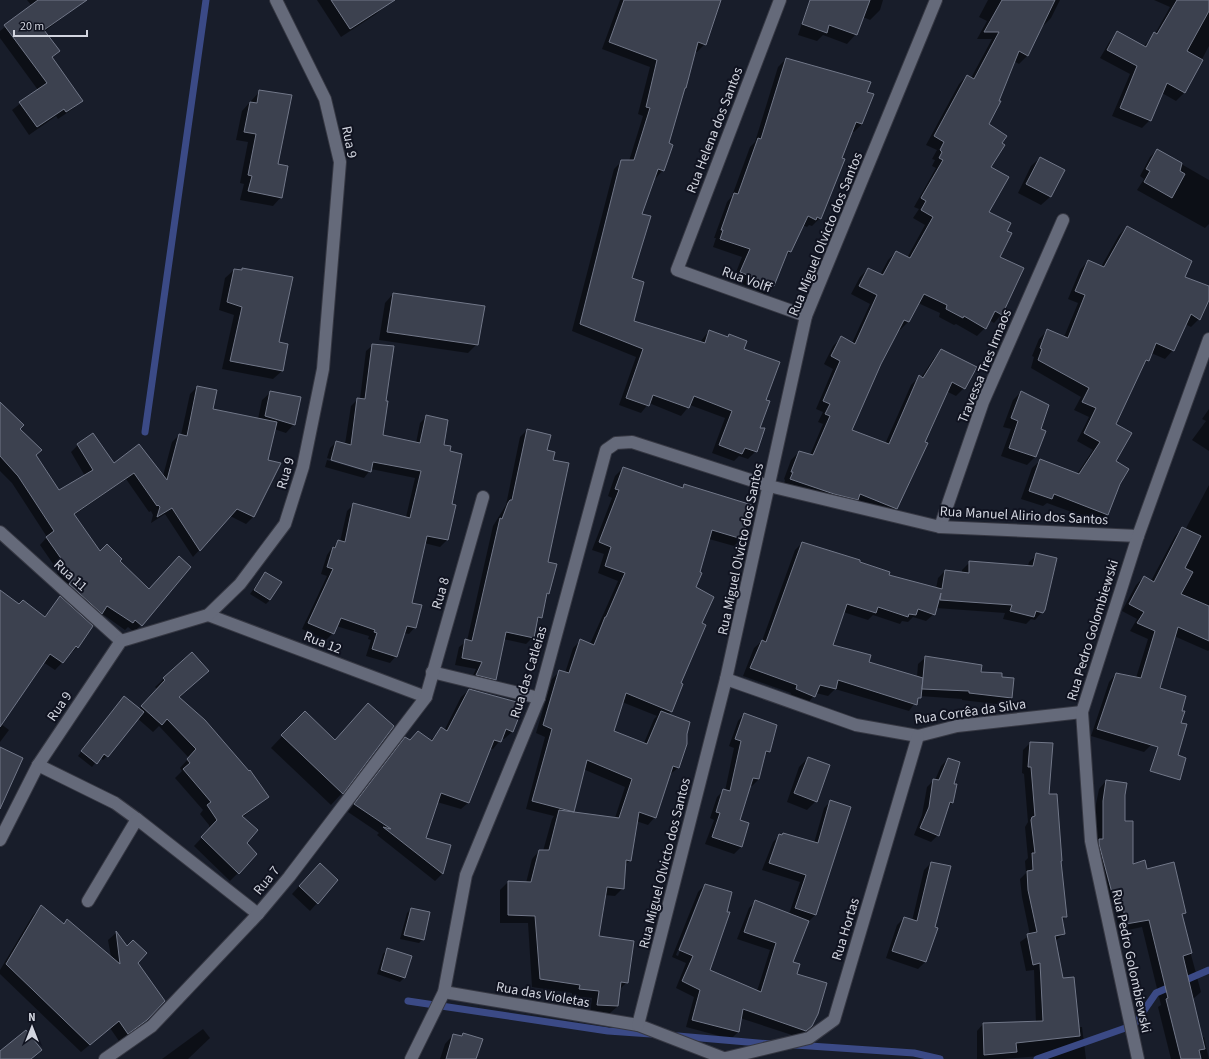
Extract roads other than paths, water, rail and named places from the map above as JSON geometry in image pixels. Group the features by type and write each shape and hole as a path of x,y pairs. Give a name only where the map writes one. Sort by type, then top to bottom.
{"street":[{"name":"Rua 9","path":"0,840 38,765 121,641 208,614 240,584 285,524 303,467 323,369 340,162 325,99 276,0"},
{"name":"Rua Helena dos Santos","path":"677,270 780,0"},
{"name":"Rua Miguel Olvicto dos Santos","path":"638,1025 726,679 806,316 936,0"},
{"name":"Travessa Tres Irmaos","path":"940,527 983,402 1063,220"},
{"name":"Rua Volff","path":"677,270 806,316"},
{"name":"Rua Pedro Golombiewski","path":"1138,1059 1091,841 1082,712 1138,536 1209,339"},
{"name":"Rua das Catleias","path":"411,1059 444,992 466,875 539,698 606,450 616,444 632,442 769,486"},
{"name":"Rua Manuel Alirio dos Santos","path":"769,486 940,527 1138,536"},
{"name":"Rua 8","path":"426,697 483,497"},
{"name":"Rua 11","path":"0,532 121,641"},
{"name":"Rua 12","path":"208,614 426,697"},
{"path":"432,672 539,698"},
{"name":"Rua Corrêa da Silva","path":"726,679 856,725 918,736 957,726 1082,712"},
{"name":"Rua 7","path":"105,1059 152,1026 258,914 289,877 426,697"},
{"name":"Rua Hortas","path":"726,1059 809,1038 834,1020 918,736"},
{"path":"38,765 115,804 137,819 258,914"},
{"path":"88,901 137,819"},
{"name":"Rua das Violetas","path":"444,992 638,1025"},
{"path":"638,1025 726,1059"}],"waterway":[{"path":"145,432 206,0"},
{"path":"1037,1059 1134,1025 1156,993 1209,970"},
{"path":"408,1001 608,1031 651,1034"},
{"path":"678,1036 771,1044"},
{"path":"795,1045 914,1053 940,1059"}]}
